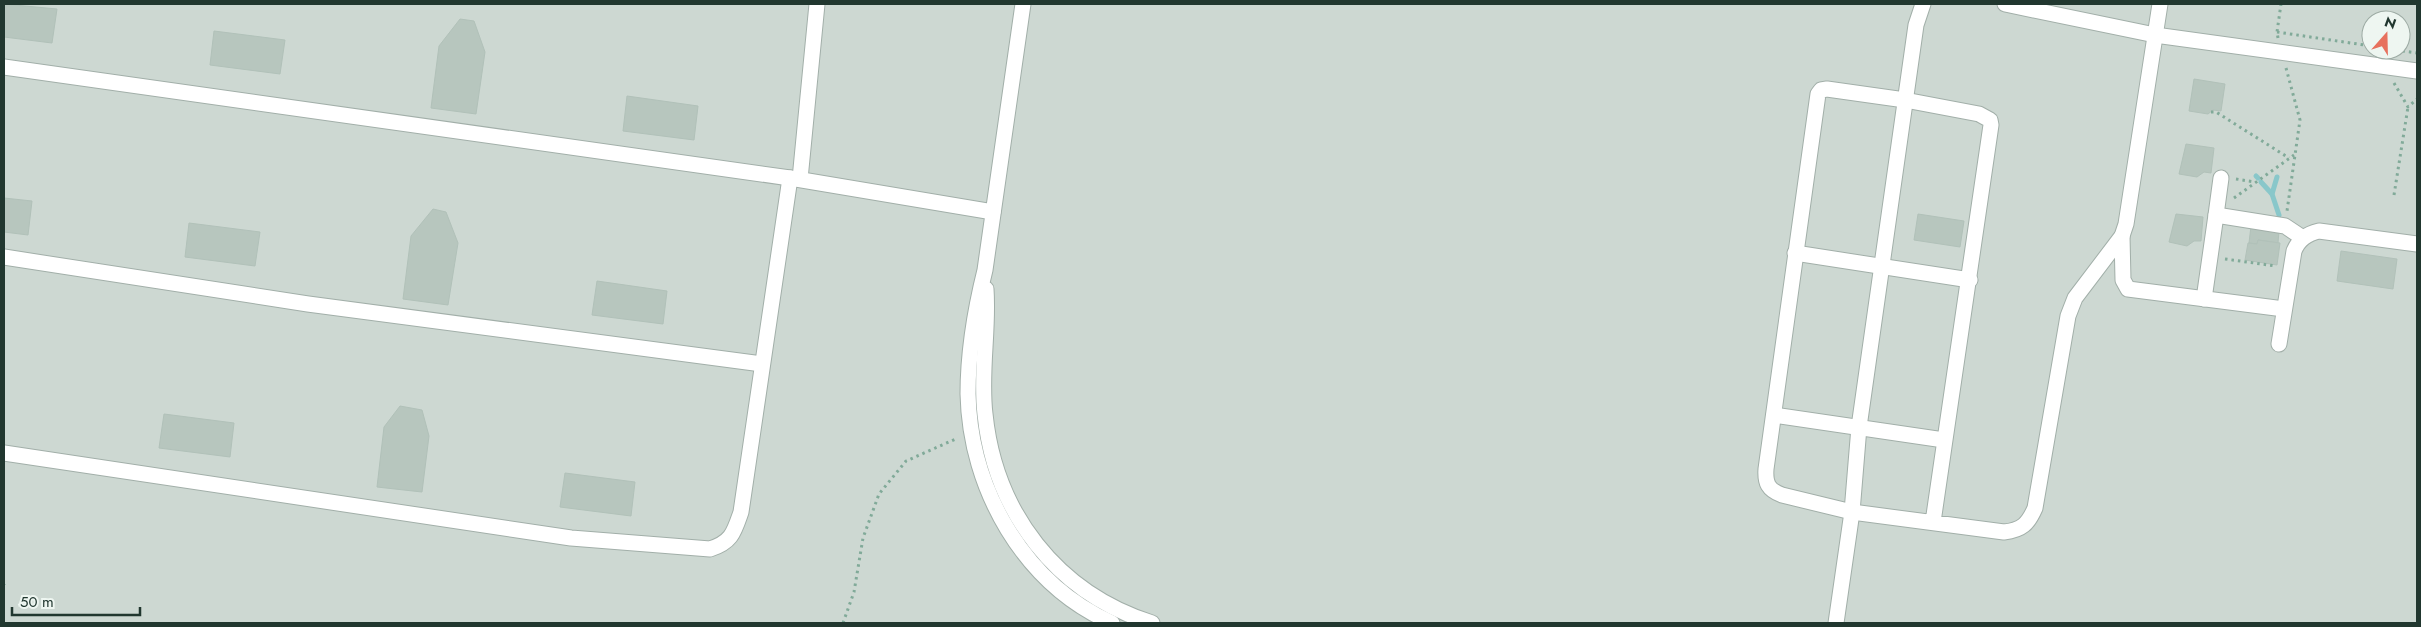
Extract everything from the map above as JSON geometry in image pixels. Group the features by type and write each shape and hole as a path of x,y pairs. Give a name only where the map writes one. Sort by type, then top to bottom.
{"street":[{"path":"4,453 571,538 710,549 729,540 741,512 762,364 795,178 817,4"},
{"path":"1023,4 985,270 975,312 968,394 972,432 978,457 995,507 1005,529 1020,549 1064,596 1084,610 1112,623"},
{"path":"1836,623 1852,512 1859,428 1905,100 1916,25 1923,4"},
{"path":"2006,4 2155,35 2417,71"},
{"path":"2160,4 2129,209 2122,236 2123,280 2128,289 2284,309"},
{"path":"4,67 795,178 993,212"},
{"path":"1933,522 1944,440 1970,280 1991,130 1990,120 1980,114 1905,100 1827,89 1821,90 1818,94 1766,478 1772,492 1852,512 2004,532 2016,531 2026,526 2035,508 2038,496 2068,316 2075,298 2085,282 2122,236"},
{"path":"2204,299 2221,178"},
{"path":"2216,213 2285,226 2303,238"},
{"path":"2279,344 2294,251 2303,238 2310,233 2319,231 2417,244"},
{"path":"1795,253 1970,280"},
{"path":"4,257 308,304 762,364"},
{"path":"985,270 987,300 984,413 996,470 1014,511 1040,548 1070,580 1110,608 1152,623"},
{"path":"1774,415 1944,440"}],"path":[{"path":"2281,4 2277,32 2300,120 2285,226"},
{"path":"2277,32 2361,45"},
{"path":"2394,195 2408,107"},
{"path":"2210,112 2216,112 2289,158"},
{"path":"2216,213 2294,154"},
{"path":"2209,257 2291,268"},
{"path":"843,623 854,592 863,538 879,494 906,461 972,432"}],"shaded area":[{"path":"4,4 2417,4 2417,623 4,623"}],"building":[{"path":"4,4 57,9 52,43 4,37"},
{"path":"460,19 474,21 485,52 476,114 431,108 439,46"},
{"path":"214,31 285,40 280,74 210,65"},
{"path":"2194,79 2225,84 2221,111 2213,110 2208,114 2189,111"},
{"path":"627,96 698,106 694,140 623,131"},
{"path":"2186,144 2214,148 2211,173 2204,172 2197,177 2179,174"},
{"path":"4,198 32,201 28,235 4,232"},
{"path":"433,209 446,212 458,243 448,305 403,299 411,236"},
{"path":"1918,214 1964,221 1960,247 1914,240"},
{"path":"2176,214 2203,217 2201,241 2194,241 2187,246 2169,242"},
{"path":"189,223 260,232 255,266 185,257"},
{"path":"2251,226 2279,231 2278,243 2258,240 2257,244 2249,243"},
{"path":"2258,240 2280,243 2277,265 2245,260 2248,243 2257,244"},
{"path":"2341,251 2397,259 2393,289 2337,281"},
{"path":"597,281 667,291 663,324 592,315"},
{"path":"400,406 422,410 429,436 422,492 377,487 384,427"},
{"path":"164,414 234,423 230,457 159,448"},
{"path":"565,473 635,482 631,516 560,507"}],"waterway":[{"path":"2277,177 2272,194 2279,215"},
{"path":"2261,182 2272,194"}]}
